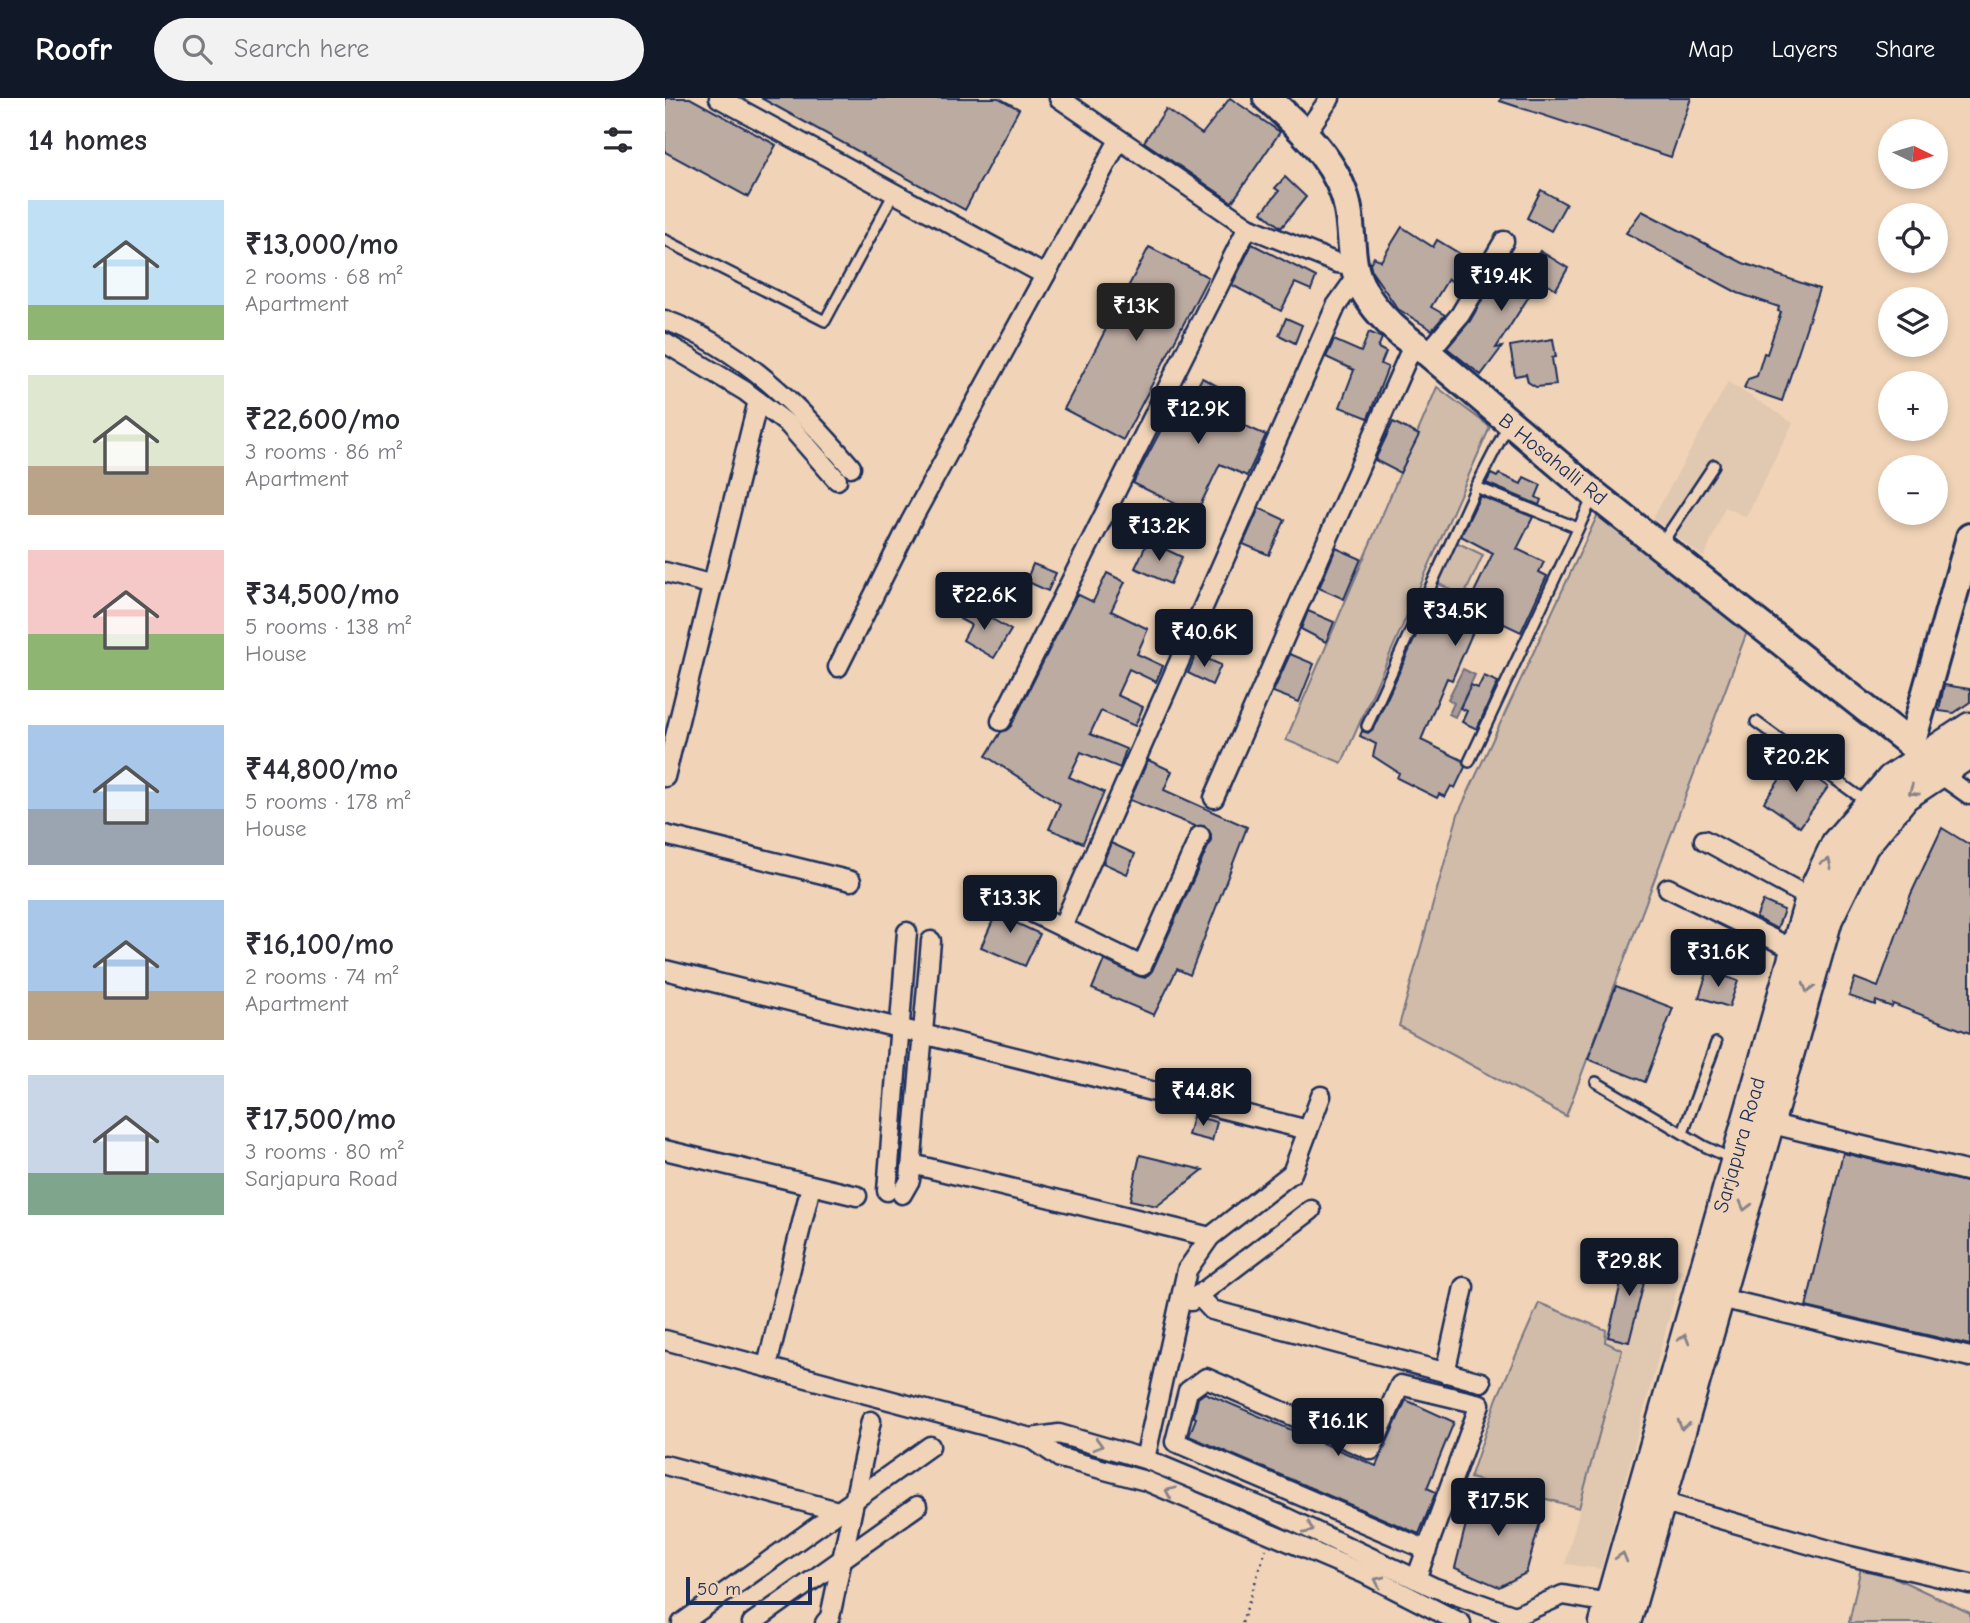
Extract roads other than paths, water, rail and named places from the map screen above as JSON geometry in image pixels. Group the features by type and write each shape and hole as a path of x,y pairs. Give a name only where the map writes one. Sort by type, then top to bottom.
{"main road":[{"name":"Sarjapura Road","path":"1613,1616 1734,1159 1810,898 1836,843 1891,779 1926,759 1970,727"},
{"name":"Sarjapura Road","path":"1926,759 1970,753"},
{"name":"Sarjapura Road","path":"1613,1616 1661,1502 1828,919 1864,846 1905,796 1926,759"}],"street":[{"path":"719,98 895,191 1045,275"},
{"path":"1059,98 1248,227 1356,270 1336,306 1062,927"},
{"name":"B Hosahalli Rd","path":"1267,98 1305,134 1327,163 1345,194 1356,270 1369,300 1420,349 1594,494 1926,759"},
{"path":"1305,134 1330,98"},
{"path":"838,667 911,521 1119,140"},
{"path":"1000,721 1248,227"},
{"path":"1214,798 1420,349 1460,315 1504,241"},
{"path":"665,320 681,325 749,365 802,409 851,467"},
{"path":"665,343 758,401 789,425 837,480"},
{"path":"665,776 673,707 713,585 758,401"},
{"path":"1970,537 1926,759 1970,795"},
{"path":"665,572 713,585"},
{"path":"665,835 851,881"},
{"path":"1035,914 1142,966 1200,836"},
{"path":"1704,840 1810,898"},
{"path":"1668,888 1795,950"},
{"path":"907,932 900,1028 894,1192 910,1181 931,941"},
{"path":"665,970 1308,1130"},
{"path":"1145,1459 1181,1308 1187,1270 1210,1237 1292,1173 1321,1096"},
{"path":"1768,1124 1970,1172"},
{"path":"665,1150 857,1196"},
{"path":"912,1164 1210,1237"},
{"path":"767,1366 811,1186"},
{"path":"1181,1308 1311,1210"},
{"path":"1445,1373 1464,1287"},
{"path":"1198,1295 1212,1310 1481,1382"},
{"path":"1720,1298 1970,1357"},
{"path":"665,1340 1031,1438 1060,1458 1146,1481 1270,1536 1515,1620 1555,1597 1613,1616"},
{"path":"1420,1587 1427,1550 1480,1404 1401,1385 1371,1450 1206,1378 1188,1391 1175,1442 1427,1550"},
{"path":"829,1621 871,1421"},
{"path":"1031,1438 1059,1434 1145,1459 1278,1514 1420,1587 1461,1623"},
{"path":"682,1623 930,1446"},
{"path":"665,1465 838,1511"},
{"path":"1661,1502 1850,1556 1970,1584"},
{"path":"752,1623 917,1506"},
{"path":"1270,1536 1278,1514"}],"lane":[{"path":"665,240 825,321 895,191"},
{"path":"1367,726 1476,487 1509,423"},
{"path":"1661,545 1714,465"},
{"path":"1476,487 1578,528"},
{"path":"1469,762 1594,494"},
{"path":"1756,722 1870,804"},
{"path":"1683,1133 1716,1043"},
{"path":"1596,1083 1734,1159"}]}
